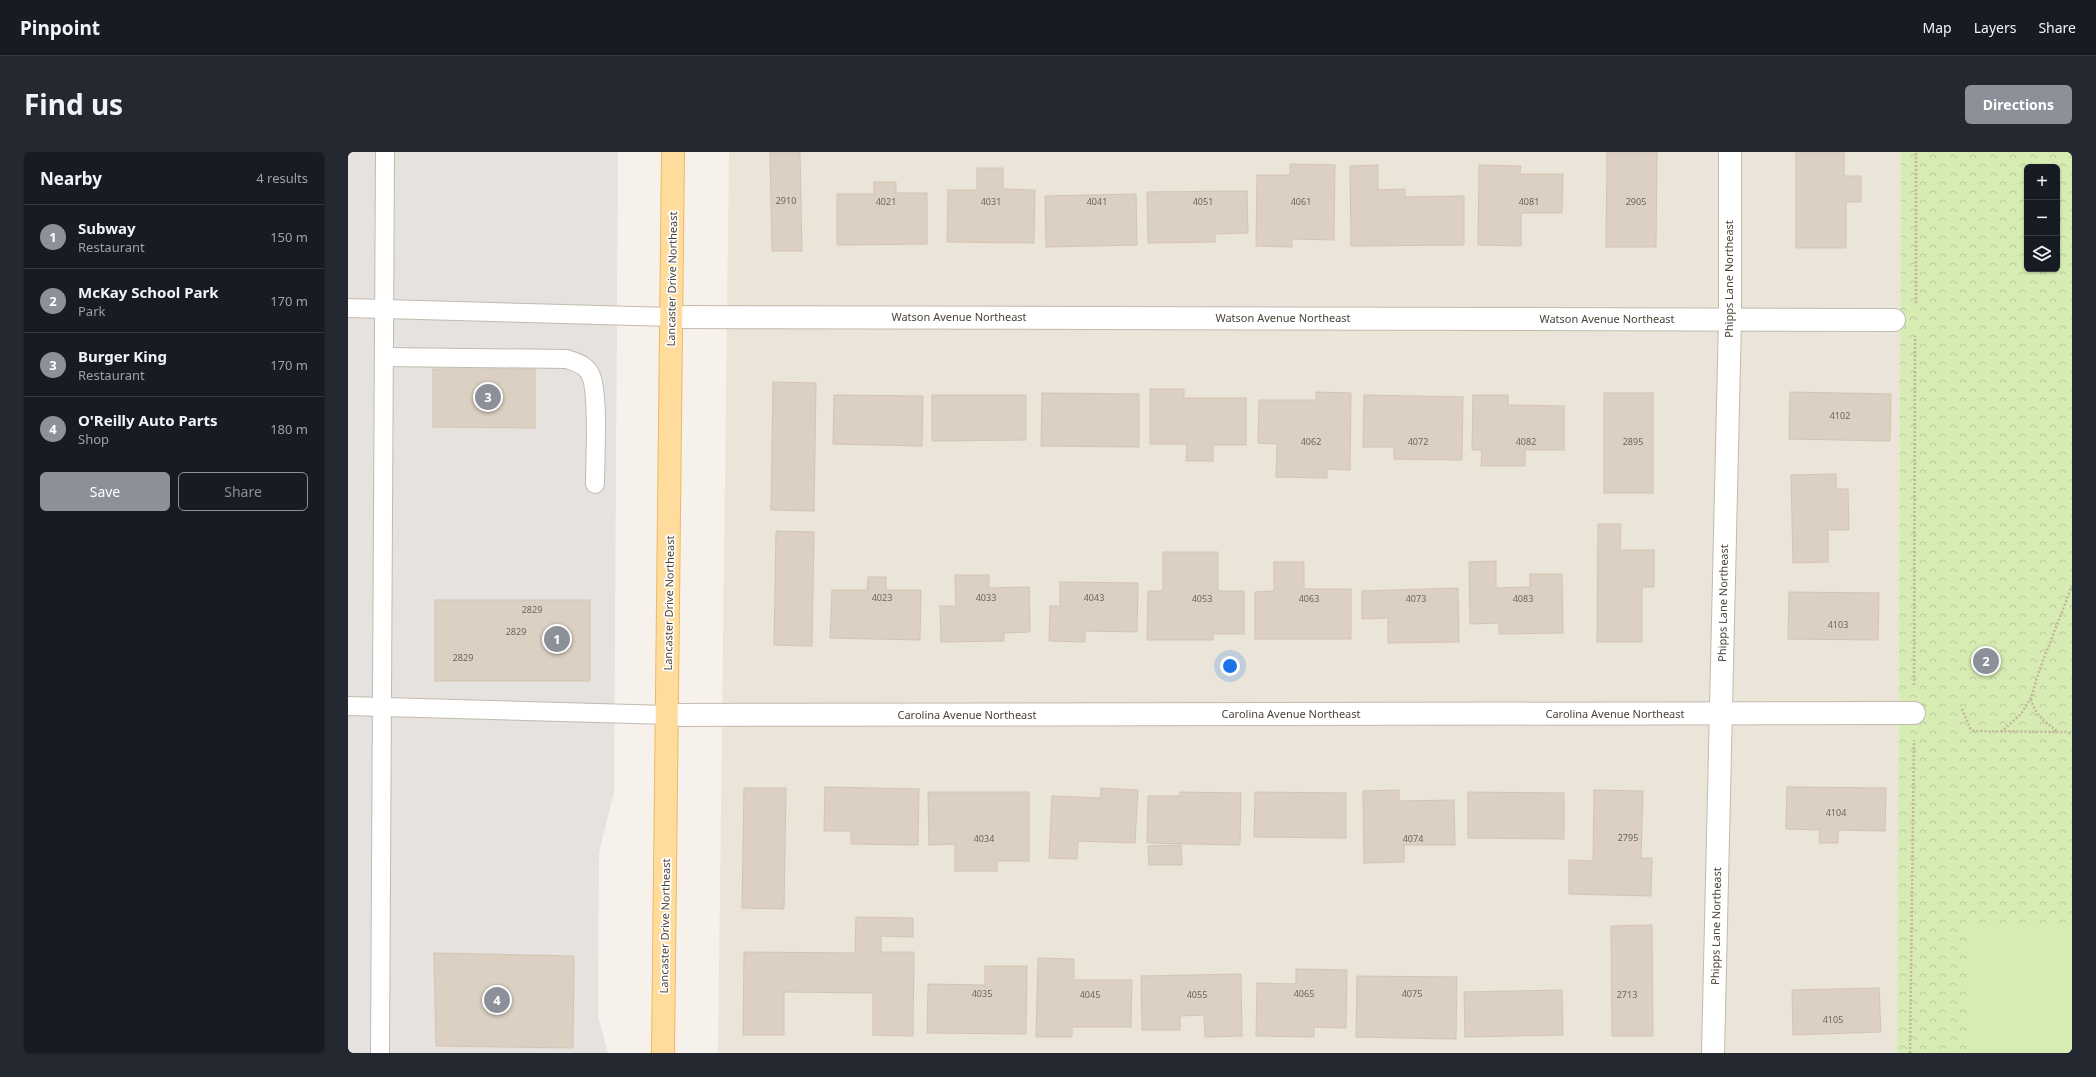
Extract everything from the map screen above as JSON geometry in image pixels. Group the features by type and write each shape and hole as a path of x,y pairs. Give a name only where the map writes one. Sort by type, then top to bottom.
{"main road":[{"name":"Lancaster Drive Northeast","path":"663,1053 668,715 673,152"}],"street":[{"name":"Phipps Lane Northeast","path":"1713,1053 1730,319 1730,152"},
{"name":"Watson Avenue Northeast","path":"671,317 1894,320"},
{"name":"Carolina Avenue Northeast","path":"668,715 1914,713"}],"lane":[{"path":"380,1053 386,152"},
{"path":"348,308 671,317"},
{"path":"384,358 567,359 582,365 591,376 594,392 595,484"},
{"path":"348,706 668,715"}],"path":[{"path":"1916,152 1916,310"},
{"path":"1910,1053 1916,334"},
{"path":"2001,732 2021,714 2031,698 2039,671 2072,586"},
{"path":"2031,698 2034,711 2058,732"},
{"path":"1962,709 1970,728 1974,731 2058,732 2072,734"}],"shaded area":[{"path":"348,152 618,152 614,792 599,852 598,1016 608,1053 348,1053"},
{"path":"729,152 1901,152 1897,1053 718,1053"}],"green space":[{"path":"1901,152 2072,152 2072,1053 1897,1053"},
{"path":"1968,923 2072,923 2072,1053 1968,1053"}],"building":[{"path":"770,152 800,152 802,251 772,251"},
{"path":"1607,152 1657,152 1656,247 1606,247"},
{"path":"1796,152 1844,152 1844,176 1861,176 1861,202 1846,202 1846,248 1796,248"},
{"path":"1290,164 1335,165 1334,240 1292,239 1292,247 1256,246 1257,175 1290,175"},
{"path":"1378,165 1378,190 1405,189 1405,197 1464,196 1464,245 1351,246 1350,166"},
{"path":"1479,165 1521,166 1520,174 1563,174 1562,213 1521,213 1521,246 1478,245"},
{"path":"977,168 1003,168 1003,189 1035,190 1034,243 947,242 948,190 977,190"},
{"path":"874,182 896,182 896,193 927,193 927,244 837,245 837,194 874,194"},
{"path":"1247,191 1248,233 1215,234 1215,242 1148,243 1147,192"},
{"path":"1136,194 1137,245 1046,247 1045,196"},
{"path":"433,369 535,369 535,428 433,427"},
{"path":"773,382 816,383 814,511 771,510"},
{"path":"1150,389 1184,389 1184,398 1246,398 1246,445 1213,445 1213,461 1186,461 1187,444 1150,444"},
{"path":"1316,392 1351,393 1350,470 1327,469 1327,478 1276,477 1277,444 1258,443 1259,400 1316,400"},
{"path":"1790,392 1891,394 1890,441 1789,439"},
{"path":"1042,393 1139,394 1139,447 1041,446"},
{"path":"1604,393 1653,393 1653,493 1604,493"},
{"path":"834,395 923,396 922,446 833,444"},
{"path":"932,395 1026,395 1026,440 932,441"},
{"path":"1364,395 1463,397 1462,460 1394,459 1394,447 1363,447"},
{"path":"1473,395 1508,395 1508,405 1564,406 1564,450 1525,450 1525,466 1481,466 1482,450 1472,450"},
{"path":"1836,474 1836,489 1848,489 1849,530 1828,530 1828,562 1793,563 1791,475"},
{"path":"1598,524 1621,524 1620,550 1654,550 1654,587 1642,587 1642,642 1597,642"},
{"path":"776,531 814,532 812,646 774,645"},
{"path":"1163,552 1218,552 1218,591 1244,591 1244,634 1213,634 1213,640 1147,640 1148,591 1163,591"},
{"path":"1496,561 1496,588 1530,587 1530,574 1562,574 1563,633 1499,634 1499,623 1470,624 1469,562"},
{"path":"1274,562 1304,562 1304,589 1351,589 1351,639 1255,639 1255,592 1274,591"},
{"path":"955,575 989,575 989,588 1029,587 1030,632 1004,633 1004,641 941,642 940,606 956,606"},
{"path":"868,577 886,577 886,590 921,590 920,640 830,638 832,590 867,590"},
{"path":"1060,582 1138,583 1137,632 1085,631 1085,642 1049,641 1050,606 1060,606"},
{"path":"1458,588 1459,642 1388,643 1388,618 1362,619 1362,591"},
{"path":"1789,592 1879,593 1878,640 1788,639"},
{"path":"435,600 590,600 590,681 435,681"},
{"path":"825,787 919,789 918,845 851,844 851,831 824,831"},
{"path":"1787,787 1886,788 1885,831 1838,830 1838,843 1819,843 1820,830 1786,829"},
{"path":"744,788 786,788 784,909 742,908"},
{"path":"1101,788 1138,790 1135,843 1078,841 1077,859 1049,858 1052,796 1100,798"},
{"path":"1399,790 1399,801 1454,800 1455,845 1404,845 1404,862 1364,863 1363,791"},
{"path":"1594,790 1643,791 1641,858 1652,858 1651,896 1569,894 1569,860 1593,861"},
{"path":"928,792 1029,792 1029,861 997,861 997,871 955,871 955,844 929,845"},
{"path":"1180,792 1241,793 1240,845 1147,843 1148,796 1180,796"},
{"path":"1255,792 1346,793 1346,838 1254,837"},
{"path":"1468,792 1564,793 1564,839 1468,838"},
{"path":"1181,845 1182,865 1149,865 1148,846"},
{"path":"856,917 913,918 913,937 881,936 881,952 914,952 913,1036 873,1035 873,993 784,992 784,1035 743,1035 744,952 855,953"},
{"path":"1652,925 1653,1036 1612,1036 1611,926"},
{"path":"434,953 574,956 573,1048 436,1046"},
{"path":"1038,958 1074,959 1074,980 1132,980 1131,1027 1072,1027 1072,1037 1036,1037"},
{"path":"985,966 1027,966 1026,1034 927,1033 928,984 985,985"},
{"path":"1296,969 1347,970 1346,1028 1314,1027 1314,1037 1256,1036 1257,983 1296,984"},
{"path":"1241,974 1242,1036 1205,1037 1204,1015 1180,1016 1180,1030 1142,1030 1141,976"},
{"path":"1357,976 1457,977 1456,1039 1356,1037"},
{"path":"1879,988 1881,1032 1793,1035 1792,990"},
{"path":"1562,990 1563,1035 1465,1037 1464,992"}],"place":[{"name":"Burger King","path":"488,397"},
{"name":"Subway","path":"557,639"},
{"name":"McKay School Park","path":"1986,661"},
{"name":"O'Reilly Auto Parts","path":"497,1000"}]}
